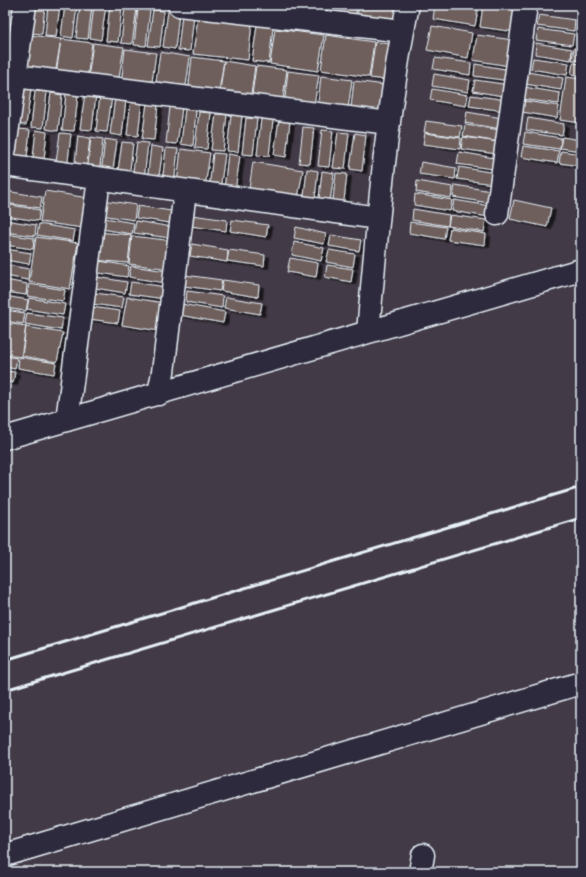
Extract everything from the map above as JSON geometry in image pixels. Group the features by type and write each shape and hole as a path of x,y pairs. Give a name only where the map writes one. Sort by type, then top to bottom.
{"street":[{"path":"5,148 25,5"},
{"path":"179,5 311,12 403,31"},
{"path":"368,332 378,218 389,123 408,5"},
{"path":"497,214 526,5"},
{"path":"15,76 389,123"},
{"path":"5,165 378,218"},
{"path":"67,420 99,179"},
{"path":"159,394 185,191"},
{"path":"5,438 581,270"},
{"path":"5,855 581,683"}],"building":[{"path":"34,5 45,5 42,34 31,33"},
{"path":"48,5 60,5 56,37 45,36"},
{"path":"65,5 77,5 73,38 61,36"},
{"path":"80,5 92,5 88,39 76,38"},
{"path":"94,5 106,5 101,40 90,38"},
{"path":"110,5 122,6 118,42 106,41"},
{"path":"264,5 301,5 300,11"},
{"path":"320,5 357,5 355,19 319,14"},
{"path":"359,5 381,5 402,8 399,23 357,17"},
{"path":"435,5 479,5 475,26 433,19"},
{"path":"483,5 520,5 516,32 480,27"},
{"path":"125,7 137,8 132,44 121,43"},
{"path":"5,9 8,9 7,21 5,20"},
{"path":"138,9 150,10 146,46 134,45"},
{"path":"153,10 164,11 160,47 148,46"},
{"path":"168,11 179,13 175,49 163,47"},
{"path":"182,14 194,15 190,51 178,50"},
{"path":"539,15 575,20 574,31 537,26"},
{"path":"198,17 252,23 248,60 193,54"},
{"path":"579,21 581,21 581,32 577,32"},
{"path":"257,25 273,27 269,63 252,61"},
{"path":"432,26 472,33 468,58 427,50"},
{"path":"275,29 324,35 318,71 270,64"},
{"path":"538,29 574,34 572,45 536,40"},
{"path":"577,34 581,34 581,46 576,45"},
{"path":"30,35 61,39 55,75 25,71"},
{"path":"326,35 374,42 369,77 321,70"},
{"path":"477,35 513,40 509,66 473,60"},
{"path":"61,39 92,43 87,79 56,75"},
{"path":"375,42 391,44 386,80 370,78"},
{"path":"93,43 124,47 118,83 88,79"},
{"path":"536,43 572,49 571,60 535,54"},
{"path":"574,48 581,49 581,61 572,60"},
{"path":"125,49 156,53 151,89 121,85"},
{"path":"160,52 190,57 185,93 155,89"},
{"path":"192,57 224,61 218,97 188,93"},
{"path":"435,58 471,63 470,75 433,69"},
{"path":"533,58 569,63 567,75 531,69"},
{"path":"224,61 255,66 250,102 219,98"},
{"path":"573,63 581,64 581,76 571,74"},
{"path":"475,64 511,70 510,81 474,76"},
{"path":"256,66 287,70 282,106 251,102"},
{"path":"288,71 319,75 313,111 284,107"},
{"path":"527,72 563,78 561,90 525,84"},
{"path":"434,74 470,80 468,92 432,86"},
{"path":"321,76 352,80 347,116 317,112"},
{"path":"566,77 581,79 581,123 560,120"},
{"path":"475,80 510,85 509,97 473,91"},
{"path":"354,81 385,85 380,121 350,117"},
{"path":"524,87 560,93 559,104 522,99"},
{"path":"19,88 31,89 26,125 15,124"},
{"path":"432,89 468,95 466,106 430,100"},
{"path":"35,91 47,92 43,128 31,127"},
{"path":"51,93 62,95 58,131 46,129"},
{"path":"85,93 96,94 92,130 80,129"},
{"path":"66,94 78,95 74,131 62,130"},
{"path":"100,95 112,96 107,132 96,131"},
{"path":"471,95 507,100 505,111 469,106"},
{"path":"115,98 126,99 122,136 110,134"},
{"path":"131,99 142,100 138,136 127,135"},
{"path":"524,101 559,106 557,118 522,112"},
{"path":"147,103 158,105 154,140 142,139"},
{"path":"170,107 182,108 177,144 166,143"},
{"path":"185,109 196,110 193,146 181,144"},
{"path":"199,112 211,113 207,149 195,148"},
{"path":"467,112 502,118 501,129 465,123"},
{"path":"216,114 227,115 223,151 211,150"},
{"path":"231,115 242,116 238,152 227,151"},
{"path":"246,118 257,119 253,155 242,154"},
{"path":"528,118 564,124 562,135 526,130"},
{"path":"261,119 273,120 269,156 257,155"},
{"path":"279,119 290,121 286,157 274,155"},
{"path":"426,121 462,126 460,137 424,132"},
{"path":"465,125 501,130 499,142 463,136"},
{"path":"303,127 314,128 310,164 299,163"},
{"path":"18,129 30,130 26,166 14,165"},
{"path":"36,130 47,132 43,168 32,166"},
{"path":"322,130 333,131 329,167 318,166"},
{"path":"338,132 349,133 345,169 333,168"},
{"path":"525,132 561,138 560,149 523,144"},
{"path":"60,133 71,134 67,170 55,169"},
{"path":"355,133 366,135 362,171 350,169"},
{"path":"425,133 461,138 460,149 423,144"},
{"path":"78,136 90,138 86,173 74,172"},
{"path":"91,137 103,139 99,175 87,174"},
{"path":"463,137 499,142 497,154 461,149"},
{"path":"562,137 581,140 581,151 560,148"},
{"path":"105,139 117,141 112,177 101,175"},
{"path":"122,142 133,143 129,179 117,178"},
{"path":"137,142 148,143 144,179 132,178"},
{"path":"151,146 163,148 158,183 147,182"},
{"path":"523,146 559,151 557,163 521,157"},
{"path":"166,148 178,149 174,185 162,184"},
{"path":"181,149 210,153 205,187 177,184"},
{"path":"561,151 581,154 581,166 559,163"},
{"path":"459,152 494,158 493,169 457,164"},
{"path":"213,153 225,154 220,190 209,189"},
{"path":"228,154 240,156 235,191 224,190"},
{"path":"253,162 303,170 297,203 248,196"},
{"path":"421,162 456,168 455,179 419,174"},
{"path":"459,167 495,173 493,184 457,179"},
{"path":"307,169 318,171 314,207 303,205"},
{"path":"322,171 334,173 329,209 318,207"},
{"path":"336,173 347,174 343,210 332,209"},
{"path":"417,181 453,187 451,198 416,192"},
{"path":"455,185 491,191 489,203 453,197"},
{"path":"6,191 42,197 40,208 5,203"},
{"path":"45,191 88,198 83,228 40,222"},
{"path":"415,194 452,200 450,211 414,205"},
{"path":"103,200 136,205 134,220 100,215"},
{"path":"454,200 491,206 489,217 452,211"},
{"path":"514,200 551,208 547,227 510,219"},
{"path":"5,204 40,210 38,221 5,216"},
{"path":"138,206 178,212 176,224 136,218"},
{"path":"413,209 449,215 448,226 412,220"},
{"path":"192,215 227,220 226,231 190,226"},
{"path":"450,215 486,220 484,232 448,226"},
{"path":"98,217 134,223 132,234 96,228"},
{"path":"5,220 36,225 35,236 5,232"},
{"path":"232,220 268,225 266,237 230,231"},
{"path":"136,221 172,227 170,238 134,233"},
{"path":"410,222 446,227 444,239 409,233"},
{"path":"39,224 75,230 73,241 37,235"},
{"path":"296,227 326,234 324,244 294,238"},
{"path":"450,228 486,234 485,245 448,240"},
{"path":"97,232 131,235 128,263 94,260"},
{"path":"5,234 34,238 33,249 5,245"},
{"path":"331,235 361,240 359,251 329,246"},
{"path":"132,236 174,241 171,269 129,264"},
{"path":"36,237 78,243 70,289 29,282"},
{"path":"294,242 324,248 321,261 292,255"},
{"path":"192,244 228,250 227,262 190,256"},
{"path":"5,249 31,253 29,264 5,260"},
{"path":"229,250 265,255 264,266 227,261"},
{"path":"329,250 355,254 353,267 326,262"},
{"path":"290,258 318,263 316,277 287,272"},
{"path":"93,260 129,266 127,277 92,272"},
{"path":"5,265 29,269 28,280 5,276"},
{"path":"327,265 353,269 351,282 325,277"},
{"path":"131,266 167,271 165,283 129,277"},
{"path":"185,275 222,280 220,291 184,286"},
{"path":"90,276 127,282 125,293 89,287"},
{"path":"5,280 27,284 26,295 5,292"},
{"path":"223,280 259,285 258,297 221,291"},
{"path":"131,282 166,287 165,299 129,294"},
{"path":"29,284 65,290 63,301 27,296"},
{"path":"187,291 223,296 222,308 186,302"},
{"path":"87,292 124,297 122,308 85,303"},
{"path":"5,296 28,300 26,311 5,308"},
{"path":"127,297 164,303 159,331 122,325"},
{"path":"226,297 262,303 260,314 224,308"},
{"path":"29,298 65,304 63,315 27,309"},
{"path":"181,304 225,312 223,323 179,315"},
{"path":"84,306 120,311 118,323 82,318"},
{"path":"5,310 25,313 23,324 5,321"},
{"path":"27,313 63,318 61,330 25,324"},
{"path":"5,323 26,326 21,357 5,355"},
{"path":"26,327 63,333 57,362 22,356"},
{"path":"5,356 17,358 15,369 5,367"},
{"path":"19,357 56,363 54,374 18,368"},
{"path":"5,371 15,372 13,383 5,382"}],"railway":[{"path":"5,660 581,487"},
{"path":"5,690 581,518"}]}
